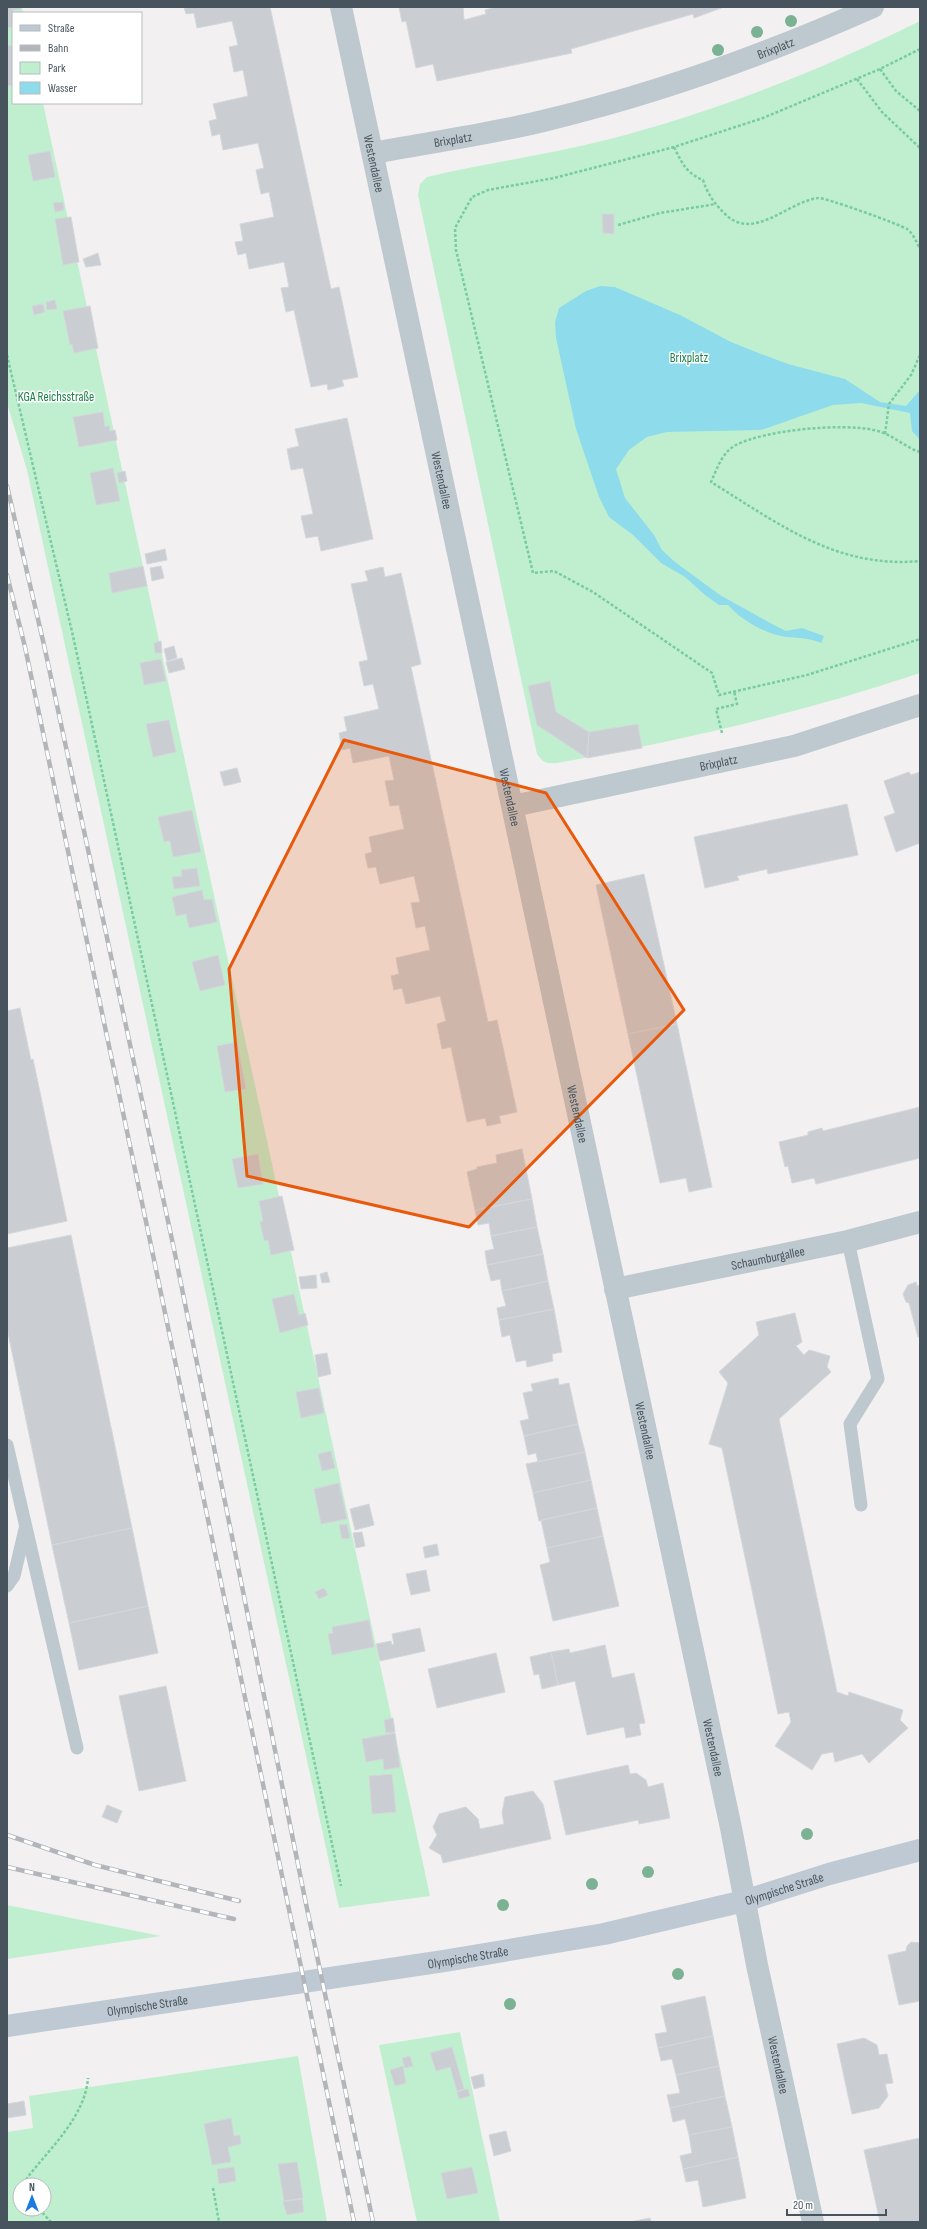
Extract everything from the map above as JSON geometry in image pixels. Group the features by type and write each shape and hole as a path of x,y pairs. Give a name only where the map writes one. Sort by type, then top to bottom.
{"main road":[{"name":"Olympische Straße","path":"7,2026 444,1961 604,1934 744,1901 829,1874 920,1850"}],"street":[{"name":"Westendallee","path":"341,7 731,1828 744,1901 813,2222"},
{"name":"Brixplatz","path":"373,154 550,120 677,85 806,37 873,7"},
{"name":"Brixplatz","path":"513,806 794,746 920,705"},
{"name":"Schaumburgallee","path":"615,1289 848,1241 920,1222"}],"lane":[{"path":"848,1241 878,1379 850,1424 861,1505"},
{"path":"7,1445 76,1748"},
{"path":"7,1586 14,1576 26,1525"}],"path":[{"path":"920,49 880,69 763,118 674,147 554,178 482,192 472,197 455,228 456,250 533,573 554,571 593,592 712,673 719,695 807,675 920,639"},
{"path":"880,69 896,91 920,111"},
{"path":"857,79 882,112 920,148"},
{"path":"674,147 684,167 692,175 703,180 707,192 716,204 729,218 745,225 759,224 804,201 820,197 907,229 920,249"},
{"path":"618,225 660,213 716,204"},
{"path":"885,434 889,404 911,375 920,354"},
{"path":"7,355 74,644 341,1886"},
{"path":"920,452 885,434 868,429 802,429 735,445 723,456 711,482 813,543 840,553 880,562 920,561"},
{"path":"721,727 716,709 737,704 734,691"},
{"path":"28,2177 72,2122 86,2094 88,2078"},
{"path":"213,2188 219,2222"}],"highlighted area":[{"path":"344,740 546,793 684,1010 469,1227 247,1176 229,969"}],"green space":[{"name":"KGA Reichsstraße","path":"7,7 22,7 23,12 12,12 12,104 43,104 430,1896 339,1908 27,470 7,403"},
{"name":"Brixplatz","path":"920,21 920,673 830,701 740,725 557,763 546,762 537,754 418,195 420,184 427,177 606,140 687,117 766,89 844,57"},
{"path":"7,1905 161,1936 7,1959"},
{"path":"460,2032 500,2222 417,2222 379,2045"},
{"path":"298,2056 327,2222 7,2222 7,2132 33,2128 29,2096"}],"water":[{"path":"600,286 615,287 680,315 731,342 761,354 788,364 845,379 880,402 906,406 920,390 920,440 912,431 910,413 861,403 833,405 761,430 667,432 647,437 629,450 616,469 625,498 654,535 662,550 675,562 720,595 786,631 802,628 824,636 821,643 808,639 779,636 755,626 733,611 728,605 719,605 685,577 661,563 633,535 609,517 599,497 576,429 556,338 555,322 559,308 586,291"}],"building":[{"path":"7,7 21,7 21,9 13,10 12,27 7,28"},
{"path":"184,7 270,7 331,289 339,287 358,377 342,380 344,386 328,390 327,384 311,387 294,310 286,312 281,288 289,287 284,262 249,269 246,253 238,255 235,242 243,241 240,224 274,217 269,192 261,194 256,170 264,168 258,143 223,150 220,134 212,136 209,121 217,119 213,104 248,96 243,70 234,72 229,47 238,45 232,21 197,28 194,13 186,14"},
{"path":"399,7 463,7 464,20 486,14 485,10 497,7 724,7 694,18 693,14 571,49 572,53 437,81 433,64 416,68 406,21 402,22"},
{"path":"12,45 12,85 7,86 7,46"},
{"path":"50,151 55,177 33,181 28,155"},
{"path":"63,202 64,210 55,212 53,203"},
{"path":"602,214 614,214 614,234 603,233"},
{"path":"71,217 79,262 63,265 55,219"},
{"path":"98,253 101,265 86,267 83,259"},
{"path":"55,300 57,309 47,310 46,302"},
{"path":"43,304 45,312 34,315 32,306"},
{"path":"90,306 98,348 74,353 72,344 70,345 63,311"},
{"path":"103,412 105,427 109,425 110,431 115,430 117,440 79,447 73,417"},
{"path":"347,418 373,539 321,551 318,536 306,538 301,516 313,514 303,468 291,470 287,449 299,446 295,429"},
{"path":"113,468 120,501 96,505 90,473"},
{"path":"125,471 127,481 119,483 117,473"},
{"path":"165,549 167,560 147,564 145,554"},
{"path":"143,566 147,586 112,593 109,573"},
{"path":"161,566 164,578 152,581 150,568"},
{"path":"383,567 385,577 401,573 421,664 411,667 488,1022 497,1020 517,1112 499,1116 501,1123 487,1126 485,1118 467,1122 451,1047 442,1049 437,1024 446,1021 440,996 406,1004 402,988 394,990 391,976 399,974 396,958 430,950 425,926 416,928 411,903 420,902 414,876 380,884 376,867 368,868 365,854 372,852 369,837 404,829 399,805 390,806 385,781 394,780 389,756 353,763 350,748 342,750 339,733 347,731 344,717 379,709 373,684 364,686 359,662 368,660 351,584 368,581 365,571"},
{"path":"161,641 162,653 155,653 154,643"},
{"path":"174,646 177,658 167,661 164,649"},
{"path":"182,658 185,669 169,673 166,662"},
{"path":"161,659 166,681 144,685 140,663"},
{"path":"550,681 556,712 589,732 587,758 537,725 528,686"},
{"path":"169,720 176,752 153,757 146,724"},
{"path":"638,724 642,748 587,758 589,732"},
{"path":"237,768 241,782 224,786 220,772"},
{"path":"909,772 911,775 920,772 920,843 896,852 884,817 895,813 884,781"},
{"path":"847,804 858,855 768,874 767,869 737,876 739,880 705,888 694,837"},
{"path":"192,810 201,852 173,857 170,841 164,842 158,817"},
{"path":"197,868 200,886 174,889 172,877 182,876 181,870"},
{"path":"644,874 677,1024 628,1034 596,885"},
{"path":"202,890 204,900 212,899 217,922 189,928 186,914 176,916 172,897"},
{"path":"218,955 225,985 200,991 192,962"},
{"path":"20,1008 31,1060 33,1059 67,1221 7,1234 7,1011"},
{"path":"677,1024 712,1187 689,1192 686,1178 660,1183 628,1034"},
{"path":"237,1042 246,1089 225,1092 217,1046"},
{"path":"920,1107 920,1158 816,1184 814,1178 792,1183 788,1166 785,1167 779,1142 808,1135 808,1132 822,1128 823,1131"},
{"path":"522,1149 532,1199 475,1210 467,1172 477,1169 477,1167 497,1163 496,1155"},
{"path":"258,1154 263,1184 238,1188 232,1159"},
{"path":"282,1196 294,1250 271,1255 268,1240 264,1241 260,1222 263,1221 259,1201"},
{"path":"532,1199 537,1227 491,1236 489,1223 478,1225 475,1210"},
{"path":"537,1227 543,1254 487,1265 485,1251 494,1249 491,1236"},
{"path":"71,1235 132,1528 52,1545 7,1328 7,1248"},
{"path":"543,1254 548,1281 502,1291 500,1279 491,1281 487,1265"},
{"path":"327,1272 330,1282 322,1283 320,1274"},
{"path":"316,1275 317,1288 301,1289 299,1277"},
{"path":"548,1281 554,1309 499,1320 497,1308 506,1306 502,1291"},
{"path":"916,1282 917,1286 920,1285 920,1337 918,1337 909,1303 906,1302 903,1294 908,1285"},
{"path":"294,1294 299,1315 305,1313 308,1325 280,1333 272,1299"},
{"path":"554,1309 562,1352 552,1354 553,1361 527,1367 526,1360 516,1362 510,1335 502,1337 499,1320"},
{"path":"795,1313 802,1342 796,1346 804,1355 809,1350 830,1356 827,1367 831,1372 779,1419 837,1692 848,1696 849,1692 903,1710 900,1720 908,1728 869,1763 862,1754 835,1762 833,1752 822,1754 812,1770 775,1746 791,1722 789,1712 778,1714 722,1448 709,1444 728,1383 719,1372 759,1335 756,1322"},
{"path":"327,1353 331,1374 318,1377 315,1355"},
{"path":"558,1378 559,1385 569,1383 578,1424 524,1436 520,1421 529,1419 523,1393 533,1391 531,1384"},
{"path":"319,1388 324,1413 301,1418 296,1392"},
{"path":"578,1424 585,1452 538,1462 536,1453 528,1455 524,1436"},
{"path":"331,1451 335,1468 322,1471 318,1454"},
{"path":"585,1452 591,1480 533,1493 526,1464"},
{"path":"591,1480 597,1508 539,1521 533,1493"},
{"path":"339,1483 347,1519 321,1524 314,1489"},
{"path":"369,1504 374,1525 355,1530 350,1509"},
{"path":"597,1508 603,1536 547,1548 541,1520"},
{"path":"347,1524 350,1538 342,1539 339,1525"},
{"path":"132,1528 148,1606 69,1623 52,1545"},
{"path":"362,1532 365,1546 356,1548 353,1533"},
{"path":"603,1536 619,1606 553,1621 540,1565 550,1562 547,1548"},
{"path":"437,1544 439,1555 425,1558 423,1547"},
{"path":"426,1570 430,1591 411,1595 406,1574"},
{"path":"324,1588 328,1595 319,1599 315,1592"},
{"path":"148,1606 158,1653 79,1670 69,1623"},
{"path":"369,1620 374,1647 332,1655 328,1634 333,1633 332,1627"},
{"path":"420,1628 425,1651 380,1661 376,1644 391,1641 392,1645 394,1644 392,1634"},
{"path":"605,1645 612,1678 634,1673 645,1723 639,1724 641,1735 626,1738 624,1727 587,1735 575,1681 558,1685 551,1652 569,1649 570,1653"},
{"path":"551,1652 558,1685 542,1689 539,1674 534,1675 530,1657"},
{"path":"496,1653 505,1692 437,1708 428,1669"},
{"path":"166,1686 186,1781 139,1791 119,1696"},
{"path":"393,1718 395,1732 386,1733 384,1720"},
{"path":"395,1733 400,1767 384,1770 383,1759 366,1762 362,1739"},
{"path":"628,1765 630,1774 636,1773 646,1780 648,1787 663,1783 670,1818 639,1824 638,1820 566,1835 554,1781"},
{"path":"392,1774 396,1812 372,1814 369,1776"},
{"path":"533,1791 543,1804 551,1839 443,1863 441,1855 429,1848 437,1835 433,1827 439,1814 466,1807 478,1819 480,1829 504,1824 502,1813 505,1797"},
{"path":"107,1805 122,1811 117,1823 102,1817"},
{"path":"911,1942 920,1943 920,2001 899,2005 888,1955 906,1951 907,1946"},
{"path":"705,1996 713,2036 658,2048 655,2034 667,2032 661,2006"},
{"path":"713,2036 719,2066 676,2075 672,2059 661,2061 658,2048"},
{"path":"864,2038 877,2045 879,2055 887,2054 893,2083 885,2084 888,2096 879,2108 852,2114 837,2044"},
{"path":"452,2047 464,2089 457,2091 450,2067 436,2071 430,2053"},
{"path":"410,2056 413,2066 405,2068 402,2058"},
{"path":"403,2066 406,2083 395,2086 390,2070"},
{"path":"719,2066 725,2096 670,2108 667,2095 680,2093 676,2075"},
{"path":"483,2074 485,2086 474,2089 471,2077"},
{"path":"468,2089 470,2096 459,2099 457,2092"},
{"path":"725,2096 732,2127 689,2135 685,2119 673,2122 670,2108"},
{"path":"24,2101 26,2115 7,2118 7,2104"},
{"path":"231,2118 234,2136 240,2135 241,2144 228,2147 231,2162 212,2165 204,2124"},
{"path":"732,2127 738,2157 683,2169 680,2156 692,2153 689,2135"},
{"path":"506,2131 511,2151 494,2156 489,2135"},
{"path":"920,2138 920,2222 880,2222 864,2150"},
{"path":"738,2157 746,2198 703,2207 698,2180 686,2182 683,2169"},
{"path":"297,2162 303,2198 284,2201 278,2164"},
{"path":"234,2167 236,2181 219,2184 217,2169"},
{"path":"472,2167 478,2193 447,2199 441,2173"},
{"path":"302,2199 304,2212 287,2215 283,2202"},
{"path":"650,2218 651,2222 630,2222"}],"railway":[{"path":"7,486 44,645 174,1249 305,1899 373,2222"},
{"path":"7,575 25,647 354,2222"},
{"path":"7,1835 95,1865 239,1901"},
{"path":"7,1867 234,1919"}]}
